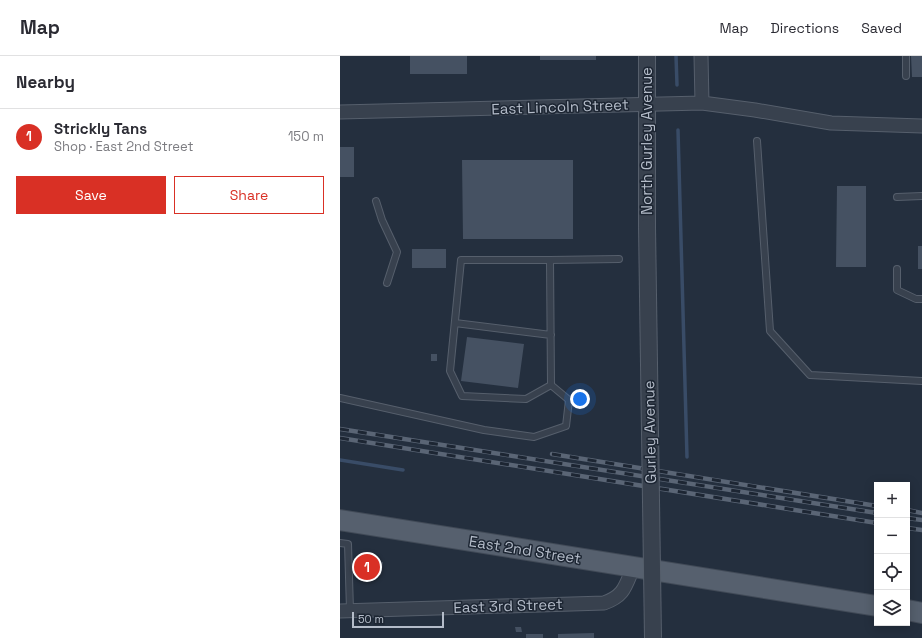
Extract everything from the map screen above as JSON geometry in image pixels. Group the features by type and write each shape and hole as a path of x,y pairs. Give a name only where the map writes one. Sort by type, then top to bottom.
{"main road":[{"name":"East 2nd Street","path":"340,520 874,606"},
{"path":"910,611 922,613"}],"street":[{"name":"North Gurley Avenue","path":"647,56 647,227"},
{"path":"701,56 702,103"},
{"name":"East Lincoln Street","path":"340,112 702,103 755,110 831,123 922,126"},
{"name":"Gurley Avenue","path":"647,227 653,638"},
{"name":"East 3rd Street","path":"345,611 604,603 617,598 625,586 633,568"}],"lane":[{"path":"906,56 906,76"},
{"path":"756,141 770,331 810,375 922,381"},
{"path":"897,197 922,196"},
{"path":"376,201 382,220 397,252 387,284"},
{"path":"551,385 526,399 462,396 450,371 461,260 619,259"},
{"path":"340,398 484,430 534,437 566,426 569,400 551,385 550,260"},
{"path":"897,269 897,290 916,299 922,299"},
{"path":"455,323 550,335"},
{"path":"340,543 348,544 345,611"}],"building":[{"path":"410,56 467,56 467,74 410,74"},
{"path":"540,56 596,56 596,60 540,60"},
{"path":"911,56 922,56 922,77 912,77"},
{"path":"340,147 354,147 354,177 340,177"},
{"path":"462,160 573,160 573,239 463,239"},
{"path":"837,186 866,186 866,267 836,267"},
{"path":"918,246 922,246 922,269 918,269"},
{"path":"412,249 446,249 446,268 412,268"},
{"path":"467,337 524,344 518,388 461,381"},
{"path":"431,354 437,354 437,361 431,361"},
{"path":"354,558 383,562 381,575 352,571"},
{"path":"515,627 521,627 522,632 516,632"},
{"path":"594,633 594,638 558,638 558,634"},
{"path":"526,634 543,634 543,638 526,638"}],"waterway":[{"path":"676,56 677,85"},
{"path":"678,130 687,457"},
{"path":"340,460 403,470"}],"railway":[{"path":"340,429 874,513"},
{"path":"340,438 874,523"},
{"path":"552,454 874,506"},
{"path":"910,511 922,513"},
{"path":"910,518 922,520"},
{"path":"910,528 922,530"}],"place":[{"name":"Strickly Tans","path":"367,567"}]}
